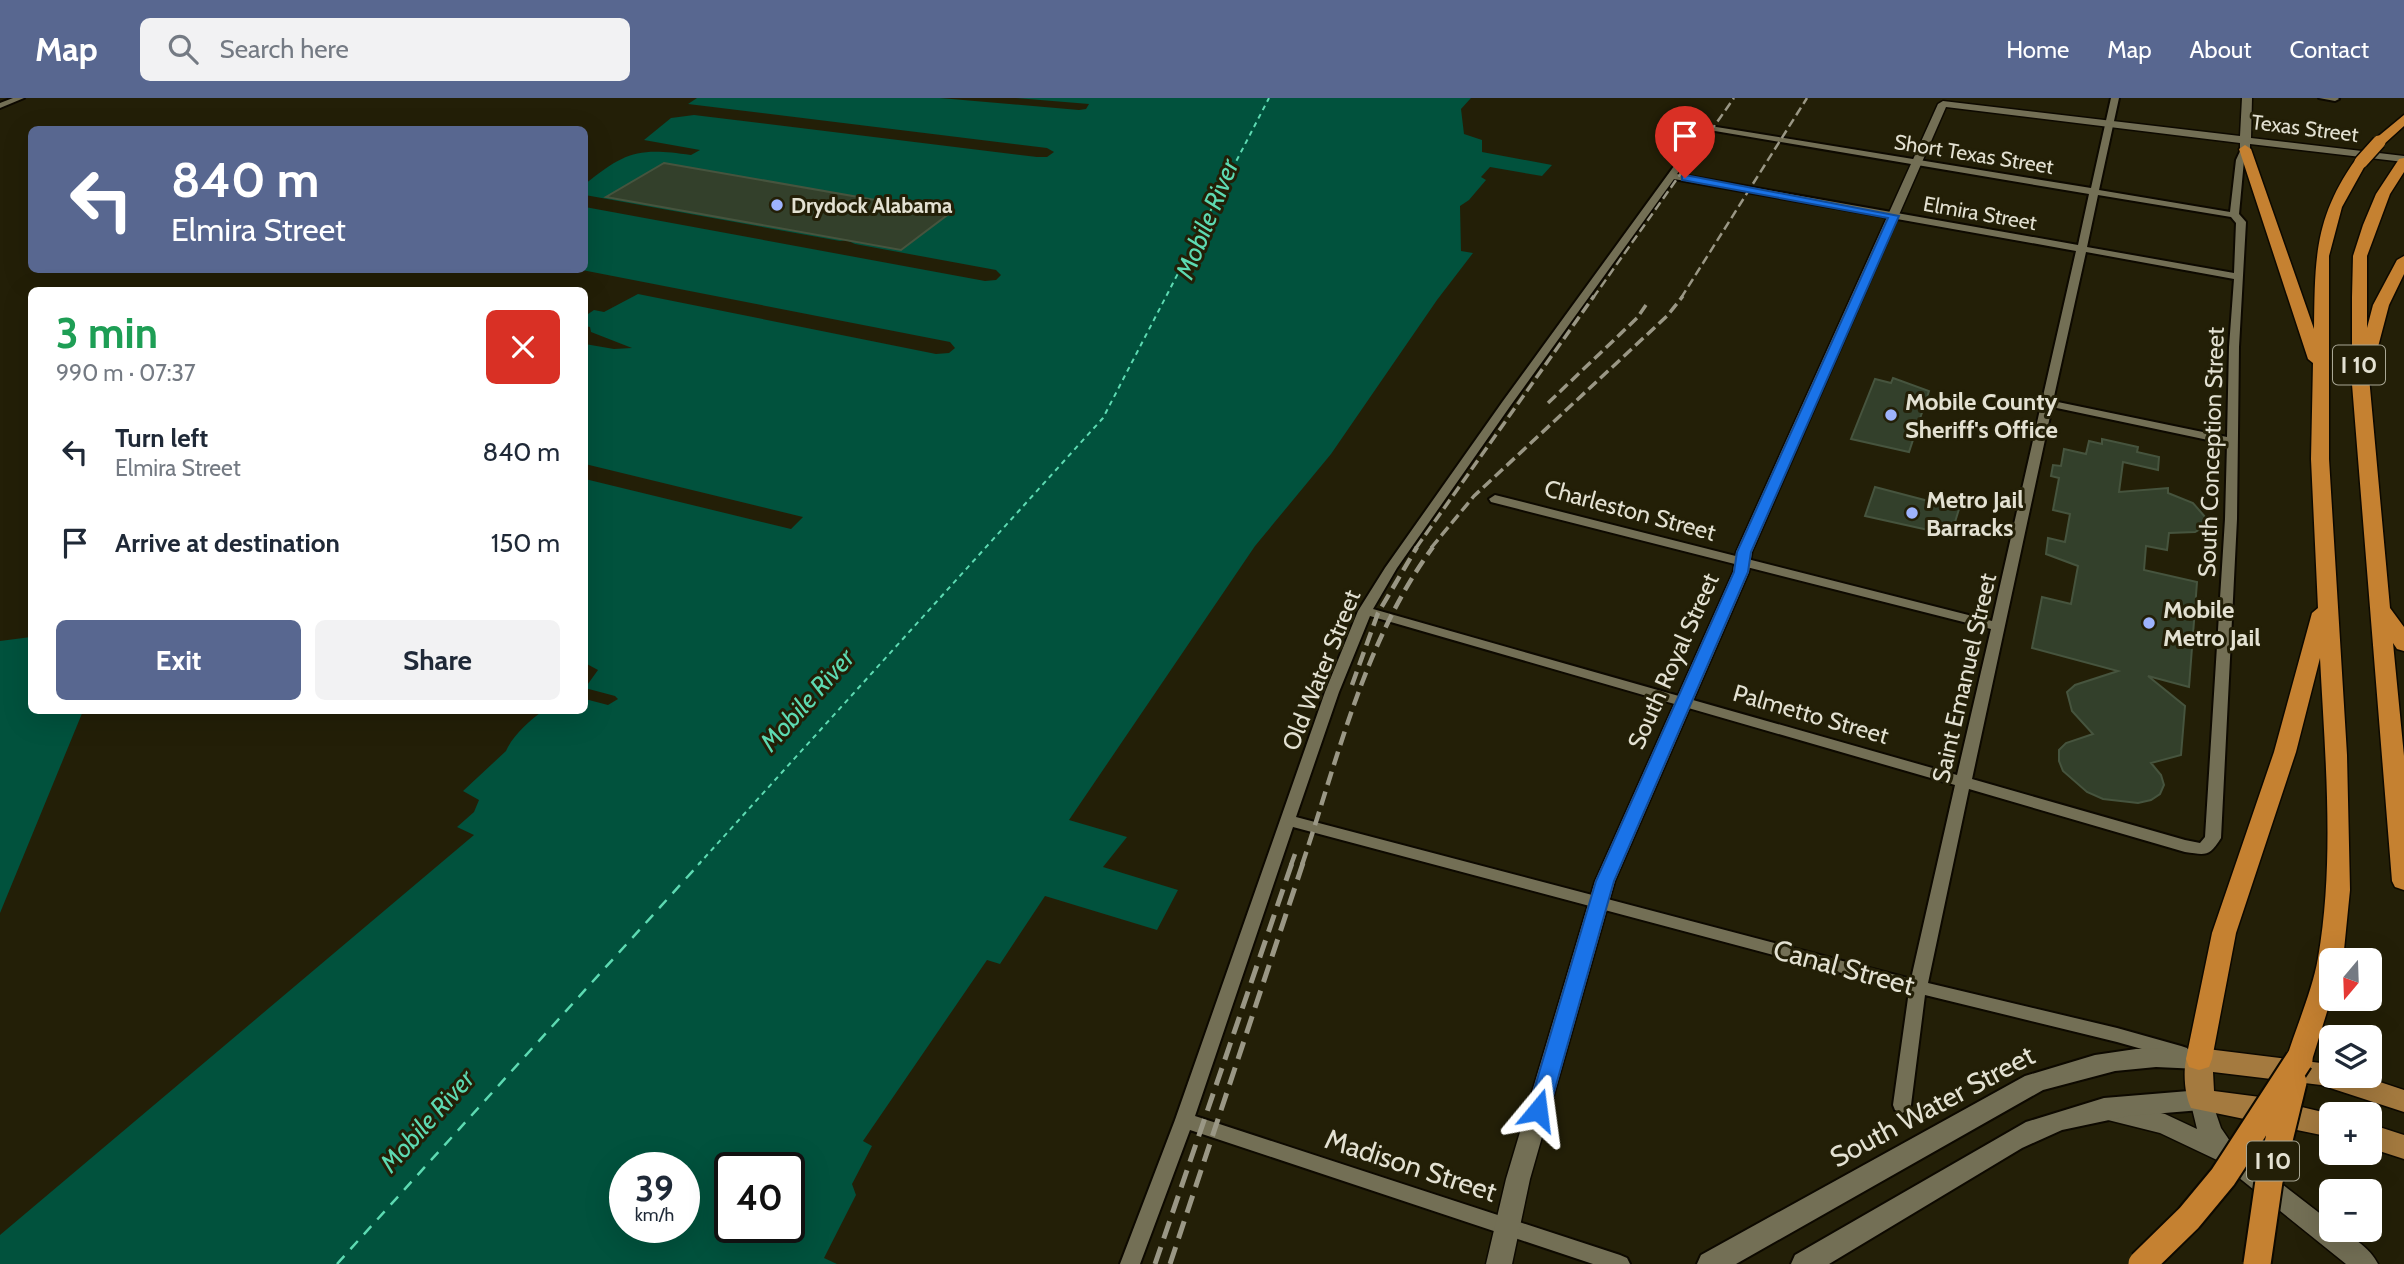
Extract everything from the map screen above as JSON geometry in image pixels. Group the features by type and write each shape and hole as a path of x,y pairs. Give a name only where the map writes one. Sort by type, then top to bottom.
{"highway":[{"name":"I 10","path":"2257,1264 2269,1181 2285,1106 2330,960 2338,890 2336,755 2320,458 2322,256 2326,232 2342,191 2361,162 2404,119"},
{"path":"2245,141 2320,371"},
{"name":"I 10","path":"2403,160 2383,194 2361,256 2360,384 2404,881"},
{"path":"2360,384 2381,305 2404,260"},
{"path":"2199,1059 2224,933 2286,752 2327,590"},
{"path":"2378,606 2404,645"},
{"path":"2142,1264 2189,1218 2223,1177 2299,1060"}],"main road":[{"name":"South Water Street","path":"1711,1264 2034,1083 2118,1059 2199,1059"},
{"path":"2199,1059 2201,1100"},
{"name":"Canal Street","path":"2199,1059 2321,1074 2404,1101"},
{"path":"1805,1264 2013,1140 2061,1118 2095,1109 2136,1103 2201,1100 2260,1109 2319,1122"},
{"path":"2382,1140 2404,1147"}],"street":[{"path":"0,106 20,98"},
{"name":"Saint Emanuel Street","path":"1902,1105 1918,987 2115,98"},
{"name":"South Conception Street","path":"2204,849 2213,838 2231,519 2241,222 2234,215 2240,160 2245,141 2247,98"},
{"path":"2323,98 2335,99"},
{"name":"Texas Street","path":"1944,101 2403,160"},
{"name":"South Royal Street","path":"1499,1264 1506,1226 1605,881 1741,572 1744,552 1944,101"},
{"name":"Short Texas Street","path":"1707,127 2234,215"},
{"name":"Old Water Street","path":"1130,1264 1184,1120 1332,692 1365,611 1391,568 1507,403 1707,127"},
{"name":"Elmira Street","path":"1674,176 2239,277"},
{"path":"2049,403 2232,442"},
{"name":"Charleston Street","path":"1495,499 1998,627"},
{"name":"Palmetto Street","path":"1365,611 2204,849"},
{"name":"Canal Street","path":"1287,820 1918,987 2117,1035 2199,1059"},
{"path":"2201,1100 2210,1132 2226,1154"},
{"path":"2095,1109 2165,1124 2226,1154 2365,1264"},
{"name":"Madison Street","path":"1184,1120 1620,1264"}],"water":[{"name":"Mobile River","path":"697,98 940,98 1079,110 1086,109 1089,104 1016,98 1471,98 1461,109 1464,134 1482,140 1482,152 1552,165 1542,176 1490,167 1481,177 1486,180 1469,200 1460,206 1461,251 1473,253 1437,300 1331,454 1255,546 1069,820 1127,837 1103,867 1178,890 1157,930 1045,896 1000,964 987,960 863,1141 872,1146 852,1184 856,1195 824,1258 837,1264 0,1264 0,1235 474,835 457,827 474,812 479,800 463,791 506,751 527,723 539,714 588,714 588,700 608,705 618,699 588,689 588,684 598,670 588,665 588,480 791,529 803,517 588,465 588,345 614,349 632,348 591,332 588,314 594,310 604,312 638,294 936,354 949,353 955,348 950,342 588,271 588,208 985,281 996,280 1001,275 996,270 855,244 846,240 588,196 588,182 611,165 633,154 658,152 691,155 700,150 644,140 671,118 694,115 1037,157 1047,157 1054,152 1047,148 688,104"},
{"path":"28,637 28,714 82,714 0,913 0,641"}],"building":[{"name":"Drydock Alabama","path":"664,163 950,213 901,250 606,197"},
{"name":"Mobile County Sheriff's Office","path":"1893,378 1929,391 1909,452 1851,439 1875,379 1891,383"},
{"name":"Mobile Metro Jail","path":"2102,439 2138,447 2137,452 2159,457 2158,470 2123,462 2119,492 2168,488 2168,493 2193,503 2206,518 2202,528 2195,532 2169,533 2167,550 2146,546 2144,570 2197,582 2189,687 2148,676 2185,706 2181,755 2151,763 2161,775 2164,785 2160,794 2151,800 2138,803 2103,799 2087,792 2063,771 2059,761 2059,750 2066,743 2093,734 2072,711 2067,692 2075,685 2118,671 2032,648 2042,597 2071,604 2078,566 2046,554 2048,538 2065,542 2070,514 2053,510 2059,478 2051,476 2053,465 2061,466 2064,449 2086,454 2089,441 2102,444"},
{"name":"Metro Jail Barracks","path":"1875,487 1959,509 1951,535 1865,516"}],"ferry route":[{"path":"698,865 1103,418 1269,98"},
{"path":"337,1264 700,863"}],"railway":[{"path":"1593,298 1734,98"},
{"path":"1681,298 1807,98"},
{"path":"1416,548 1594,296"},
{"path":"1431,548 1474,496 1667,316 1683,296"},
{"path":"1548,403 1637,318 1646,305"},
{"path":"1352,685 1378,613 1417,547"},
{"path":"1302,865 1341,742 1371,660 1409,583 1433,547"},
{"path":"1291,865 1295,854"},
{"path":"1155,1264 1292,863"},
{"path":"1170,1264 1303,863"}],"place":[{"name":"Drydock Alabama","path":"777,205"},
{"name":"Mobile County Sheriff's Office","path":"1891,415"},
{"name":"Metro Jail Barracks","path":"1912,513"},
{"name":"Mobile Metro Jail","path":"2149,623"}],"route":[{"path":"1538,1110 1605,881 1741,572 1744,552 1894,216 1685,178"}]}
